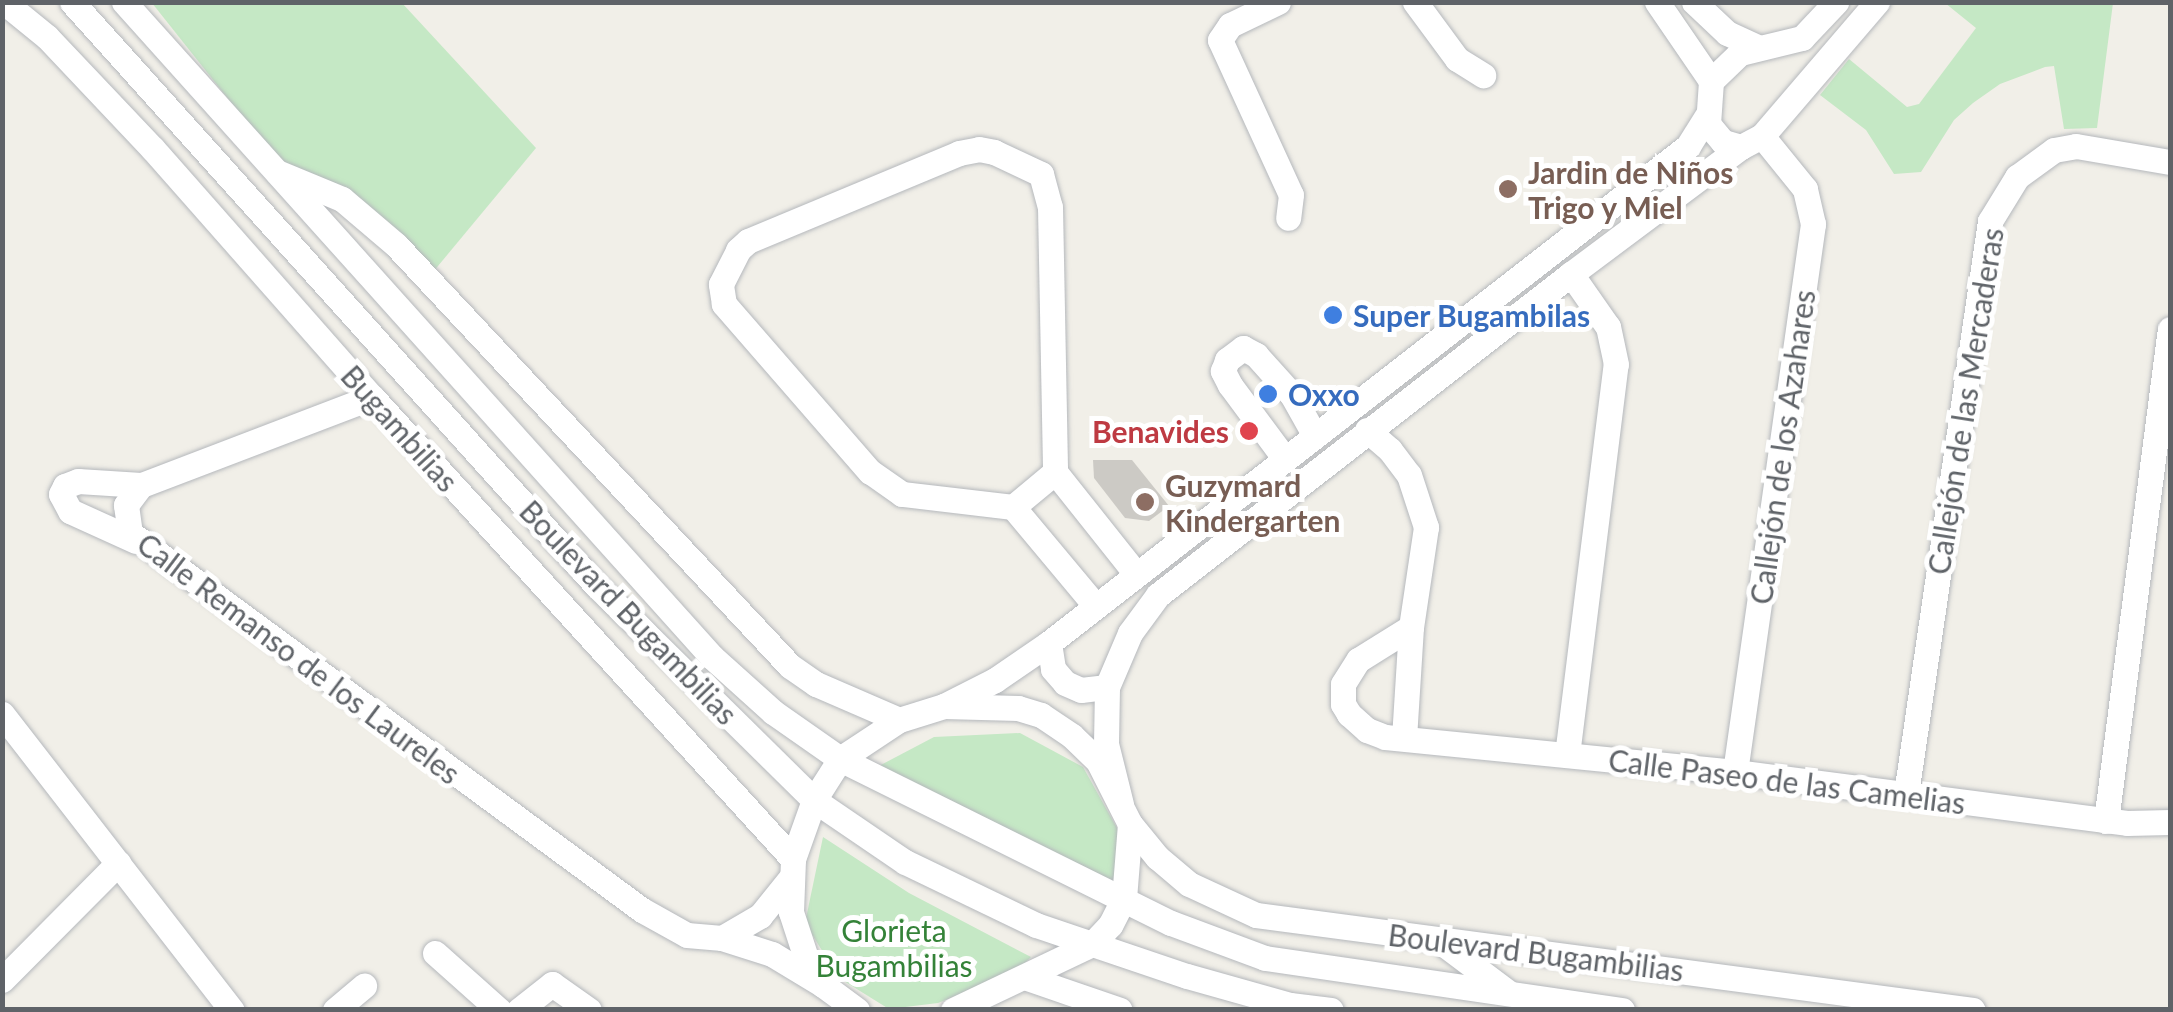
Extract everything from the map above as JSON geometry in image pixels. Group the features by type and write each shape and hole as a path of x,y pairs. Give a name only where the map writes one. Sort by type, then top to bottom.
{"street":[{"name":"Bugambilias","path":"4,2 47,37 153,149 791,869"},
{"name":"Boulevard Bugambilias","path":"72,2 598,586 814,800 905,862 1036,925 1272,1000 1331,1010"},
{"name":"Boulevard Bugambilias","path":"124,2 712,656 774,712 840,759 1171,923 1265,958 1622,1010"},
{"path":"1278,2 1230,26 1220,40 1291,195 1288,218"},
{"path":"1414,2 1457,59 1482,75"},
{"path":"1657,2 1711,82"},
{"path":"1694,2 1727,33 1756,47"},
{"path":"722,938 760,916 791,869 814,800 840,759 899,720 944,706 995,680 1050,643 1094,604 1688,146 1706,118 1711,82 1726,63 1756,47 1802,38 1818,26 1836,2"},
{"path":"953,1010 1092,944 1110,925 1124,898 1126,814 1106,744 1107,686 1130,633 1158,596 1367,430 1751,142 1876,2"},
{"path":"1787,42 1808,52 1813,65 1811,79"},
{"path":"128,67 148,98 153,149"},
{"path":"153,149 188,112 201,111 236,144 265,163"},
{"name":"Callejón de los Azahares","path":"1706,118 1716,137 1751,142 1805,189 1813,224 1735,772"},
{"name":"Callejón de las Mercaderas","path":"1906,794 1986,238 1997,205 2028,166 2054,150 2076,146 2170,162"},
{"path":"1094,604 1013,507 902,494 870,472 724,304 721,284 738,250 748,241 958,154 979,149 1027,164 1042,174 1050,207 1055,472 1136,574"},
{"name":"Boulevard Bugambilias","path":"265,163 342,199 396,245 790,666 816,684 899,720"},
{"path":"1568,755 1616,364 1608,327 1571,274"},
{"path":"2106,821 2170,329"},
{"path":"1285,459 1230,384 1223,371 1227,360 1243,348 1256,355 1292,395 1314,436"},
{"name":"Calle Remanso de los Laureles","path":"372,398 141,485 129,497 125,514 136,541 642,910 686,935 722,938 772,954 823,984 857,1010"},
{"path":"1367,430 1400,462 1422,509 1426,528 1410,627 1404,738"},
{"path":"1013,507 1055,472"},
{"path":"136,541 70,512 62,494 65,486 78,481 141,485"},
{"name":"Calle Paseo de las Camelias","path":"1410,627 1351,667 1342,694 1349,714 1367,730 1404,738 1735,772 2106,821 2170,822"},
{"path":"1050,643 1053,670 1065,683 1090,691 1107,686"},
{"path":"944,706 992,705 1040,715 1072,736 1098,761 1126,814"},
{"path":"2,714 232,1010"},
{"name":"Boulevard Bugambilias","path":"1126,814 1172,872 1233,907 1256,915 1973,1010"},
{"path":"2,980 118,863"},
{"path":"791,869 798,940 823,984"},
{"path":"1437,939 1513,996"},
{"path":"435,953 499,1010"},
{"path":"988,1010 1016,982"},
{"path":"1016,982 1120,1010"},
{"path":"519,1010 552,984 589,1010"},
{"path":"335,1010 364,986"}],"green space":[{"path":"152,3 402,3 536,148 433,272 275,158"},
{"path":"1945,3 2113,3 2097,128 2064,129 2054,66 2045,67 2000,84 1973,103 1954,120 1921,172 1894,174 1866,130 1820,95 1849,59 1907,107 1919,104 1976,28"},
{"name":"Glorieta Bugambilias","path":"1020,733 1083,767 1122,837 1118,886 877,767 934,737"},
{"name":"Glorieta Bugambilias","path":"823,837 909,893 1031,957 1017,971 938,1003 889,1009 839,978 805,923"}],"building":[{"path":"1093,460 1132,460 1169,506 1149,521 1125,518 1094,478"}],"place":[{"name":"Jardin de Niños Trigo y Miel","path":"1508,189"},
{"name":"Super Bugambilas","path":"1333,315"},
{"name":"Oxxo","path":"1268,394"},
{"name":"Benavides","path":"1249,431"},
{"name":"Guzymard Kindergarten","path":"1145,502"}]}
